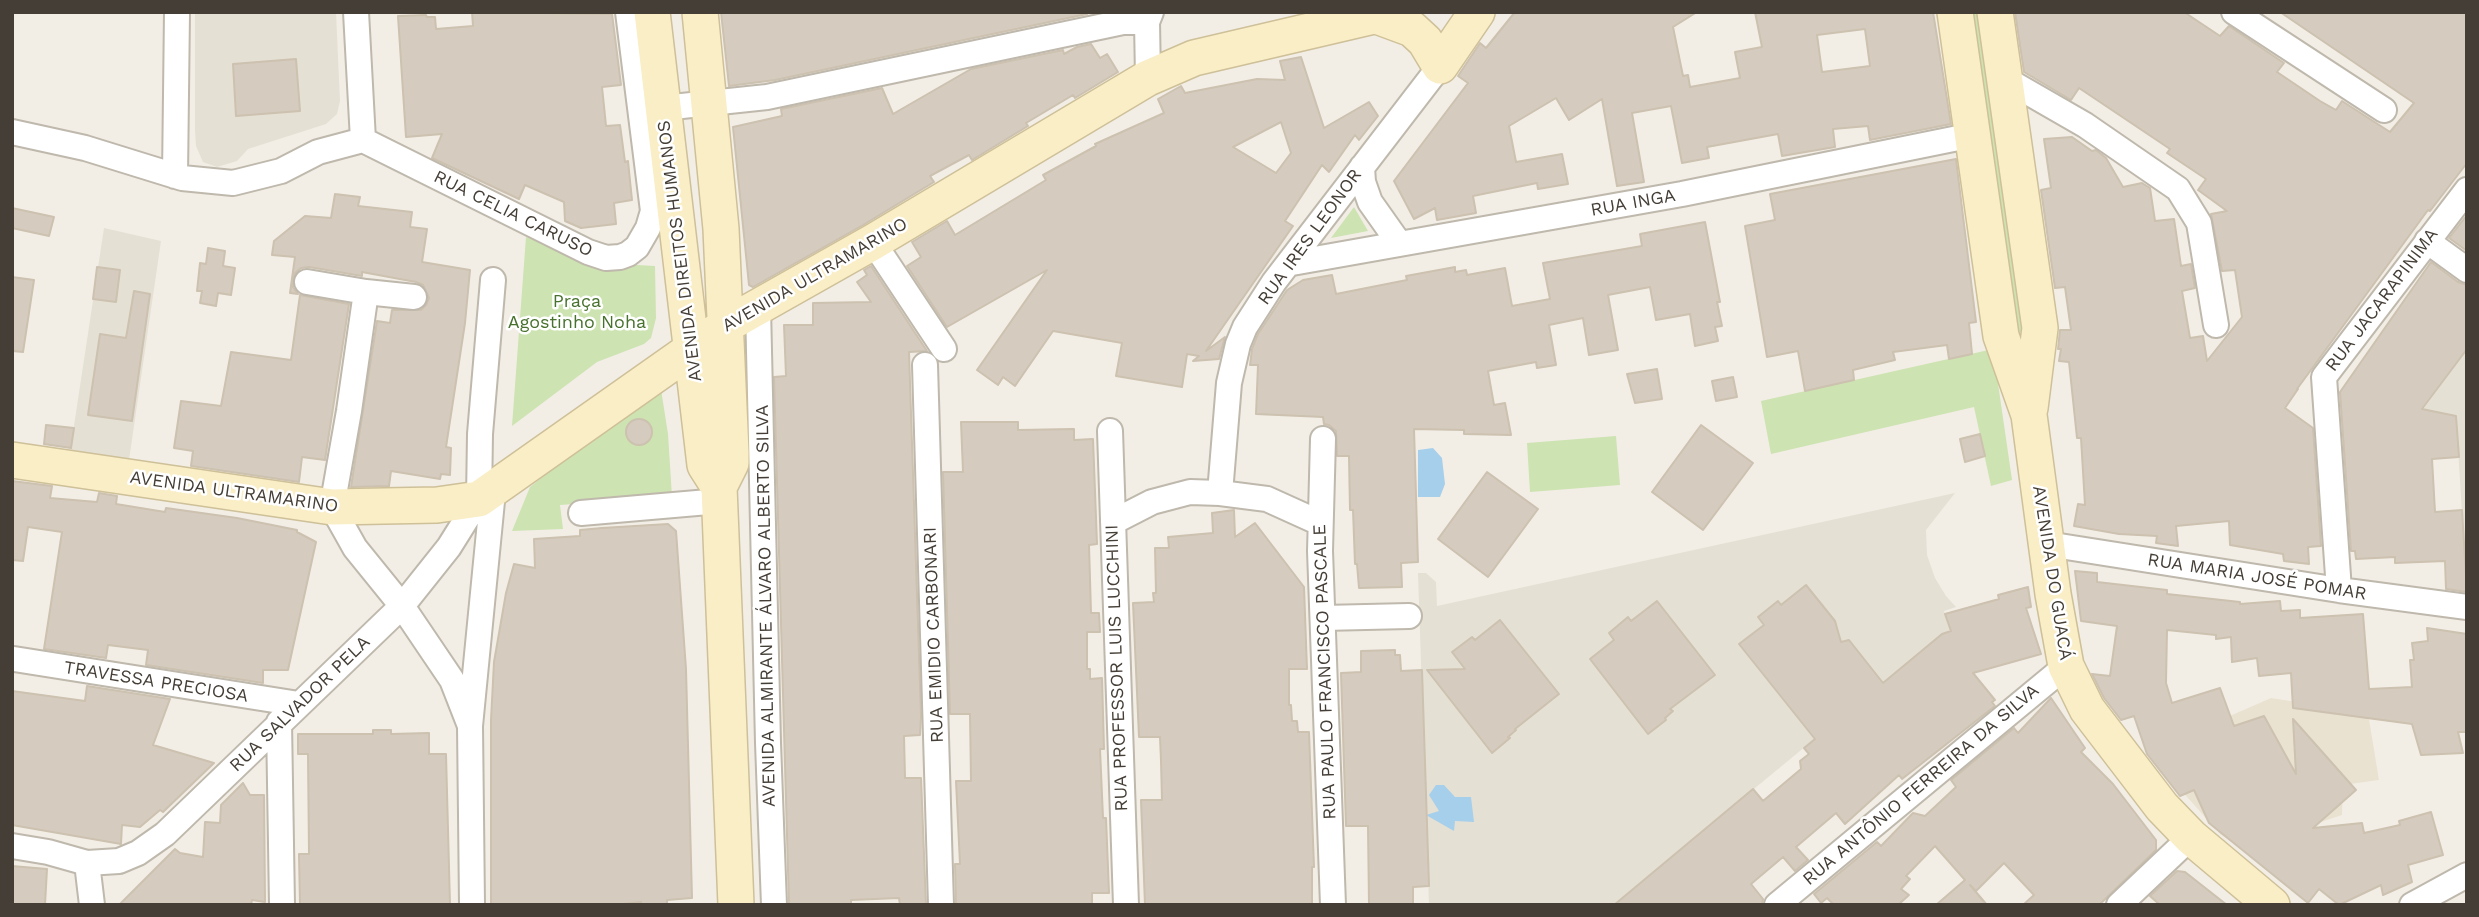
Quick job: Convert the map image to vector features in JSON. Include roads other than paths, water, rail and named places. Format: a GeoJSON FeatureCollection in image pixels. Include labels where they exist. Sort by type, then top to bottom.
{"type":"FeatureCollection","features":[{"type":"Feature","properties":{"kind":"street"},"geometry":{"type":"LineString","coordinates":[[175,176],[177,12]]}},
{"type":"Feature","properties":{"kind":"street"},"geometry":{"type":"LineString","coordinates":[[12,132],[85,148],[175,176],[233,183],[281,171],[318,152],[363,140],[356,12]]}},
{"type":"Feature","properties":{"kind":"street","name":"RUA CELIA CARUSO"},"geometry":{"type":"LineString","coordinates":[[363,140],[588,251],[606,258],[628,254],[637,247],[648,228],[653,211],[628,12]]}},
{"type":"Feature","properties":{"kind":"street","name":"AVENIDA DIREITOS HUMANOS"},"geometry":{"type":"LineString","coordinates":[[652,12],[705,465],[720,494]]}},
{"type":"Feature","properties":{"kind":"street","name":"AVENIDA DIREITOS HUMANOS"},"geometry":{"type":"LineString","coordinates":[[700,12],[710,103],[726,325],[732,463],[720,494],[736,905]]}},
{"type":"Feature","properties":{"kind":"street","name":"RUA IRES LEONOR"},"geometry":{"type":"LineString","coordinates":[[1220,493],[1229,383],[1245,327],[1274,282],[1292,263],[1440,66],[1477,12]]}},
{"type":"Feature","properties":{"kind":"street","name":"AVENIDA DO GUACÁ"},"geometry":{"type":"LineString","coordinates":[[1955,12],[2001,336],[2029,415],[2066,666],[2087,709],[2150,793],[2191,837],[2272,905]]}},
{"type":"Feature","properties":{"kind":"street","name":"AVENIDA DO GUACÁ"},"geometry":{"type":"LineString","coordinates":[[1995,12],[2040,328],[2029,415]]}},
{"type":"Feature","properties":{"kind":"street"},"geometry":{"type":"LineString","coordinates":[[2234,12],[2384,110]]}},
{"type":"Feature","properties":{"kind":"street","name":"AVENIDA ULTRAMARINO"},"geometry":{"type":"LineString","coordinates":[[12,460],[332,507],[437,505],[486,495],[726,325],[873,242],[1148,78],[1194,58],[1383,14],[1419,34],[1440,66]]}},
{"type":"Feature","properties":{"kind":"street"},"geometry":{"type":"LineString","coordinates":[[663,108],[767,97],[1149,17],[1148,78]]}},
{"type":"Feature","properties":{"kind":"street"},"geometry":{"type":"LineString","coordinates":[[2005,79],[2085,125],[2178,189],[2199,223],[2216,325]]}},
{"type":"Feature","properties":{"kind":"street","name":"RUA INGA"},"geometry":{"type":"LineString","coordinates":[[1292,263],[1682,194],[1973,135]]}},
{"type":"Feature","properties":{"kind":"street"},"geometry":{"type":"LineString","coordinates":[[1362,167],[1363,182],[1370,202],[1399,243]]}},
{"type":"Feature","properties":{"kind":"street","name":"RUA JACARAPINIMA"},"geometry":{"type":"LineString","coordinates":[[2339,590],[2324,377],[2467,190]]}},
{"type":"Feature","properties":{"kind":"street"},"geometry":{"type":"LineString","coordinates":[[2427,241],[2467,270]]}},
{"type":"Feature","properties":{"kind":"street"},"geometry":{"type":"LineString","coordinates":[[873,242],[944,349]]}},
{"type":"Feature","properties":{"kind":"street"},"geometry":{"type":"LineString","coordinates":[[472,905],[470,726],[486,495],[480,434],[493,280]]}},
{"type":"Feature","properties":{"kind":"street"},"geometry":{"type":"LineString","coordinates":[[307,282],[414,297]]}},
{"type":"Feature","properties":{"kind":"street"},"geometry":{"type":"LineString","coordinates":[[366,292],[332,507],[355,548],[402,606],[452,680],[470,726]]}},
{"type":"Feature","properties":{"kind":"street","name":"AVENIDA ALMIRANTE ÁLVARO ALBERTO SILVA"},"geometry":{"type":"LineString","coordinates":[[758,307],[774,905]]}},
{"type":"Feature","properties":{"kind":"street","name":"RUA EMIDIO CARBONARI"},"geometry":{"type":"LineString","coordinates":[[925,365],[941,905]]}},
{"type":"Feature","properties":{"kind":"street","name":"RUA PROFESSOR LUIS LUCCHINI"},"geometry":{"type":"LineString","coordinates":[[1110,431],[1126,905]]}},
{"type":"Feature","properties":{"kind":"street","name":"RUA PAULO FRANCISCO PASCALE"},"geometry":{"type":"LineString","coordinates":[[1323,439],[1320,523],[1333,905]]}},
{"type":"Feature","properties":{"kind":"street"},"geometry":{"type":"LineString","coordinates":[[1112,522],[1152,502],[1190,492],[1267,499],[1320,523]]}},
{"type":"Feature","properties":{"kind":"street"},"geometry":{"type":"LineString","coordinates":[[581,513],[720,494]]}},
{"type":"Feature","properties":{"kind":"street","name":"RUA SALVADOR PELA"},"geometry":{"type":"LineString","coordinates":[[87,863],[119,861],[138,853],[165,834],[402,606],[486,495]]}},
{"type":"Feature","properties":{"kind":"street","name":"RUA MARIA JOSÉ POMAR"},"geometry":{"type":"LineString","coordinates":[[2047,544],[2339,590],[2467,607]]}},
{"type":"Feature","properties":{"kind":"street"},"geometry":{"type":"LineString","coordinates":[[1323,618],[1409,616]]}},
{"type":"Feature","properties":{"kind":"street","name":"TRAVESSA PRECIOSA"},"geometry":{"type":"LineString","coordinates":[[14,659],[299,704]]}},
{"type":"Feature","properties":{"kind":"street","name":"RUA ANTÔNIO FERREIRA DA SILVA"},"geometry":{"type":"LineString","coordinates":[[1777,905],[2066,666]]}},
{"type":"Feature","properties":{"kind":"street"},"geometry":{"type":"LineString","coordinates":[[279,722],[282,905]]}},
{"type":"Feature","properties":{"kind":"street"},"geometry":{"type":"LineString","coordinates":[[2119,905],[2191,837]]}},
{"type":"Feature","properties":{"kind":"street"},"geometry":{"type":"LineString","coordinates":[[12,846],[48,852],[87,863],[92,905]]}},
{"type":"Feature","properties":{"kind":"street"},"geometry":{"type":"LineString","coordinates":[[2412,905],[2467,875]]}},
{"type":"Feature","properties":{"kind":"water"},"geometry":{"type":"Polygon","coordinates":[[[1433,448],[1442,458],[1445,484],[1440,497],[1418,497],[1418,450],[1433,448]]]}},
{"type":"Feature","properties":{"kind":"water"},"geometry":{"type":"Polygon","coordinates":[[[1436,785],[1444,785],[1455,797],[1471,797],[1474,822],[1455,821],[1454,831],[1426,815],[1439,811],[1429,795],[1436,785]]]}},
{"type":"Feature","properties":{"kind":"park label","name":"Praça Agostinho Noha"},"geometry":{"type":"Point","coordinates":[577,312]}}]}
